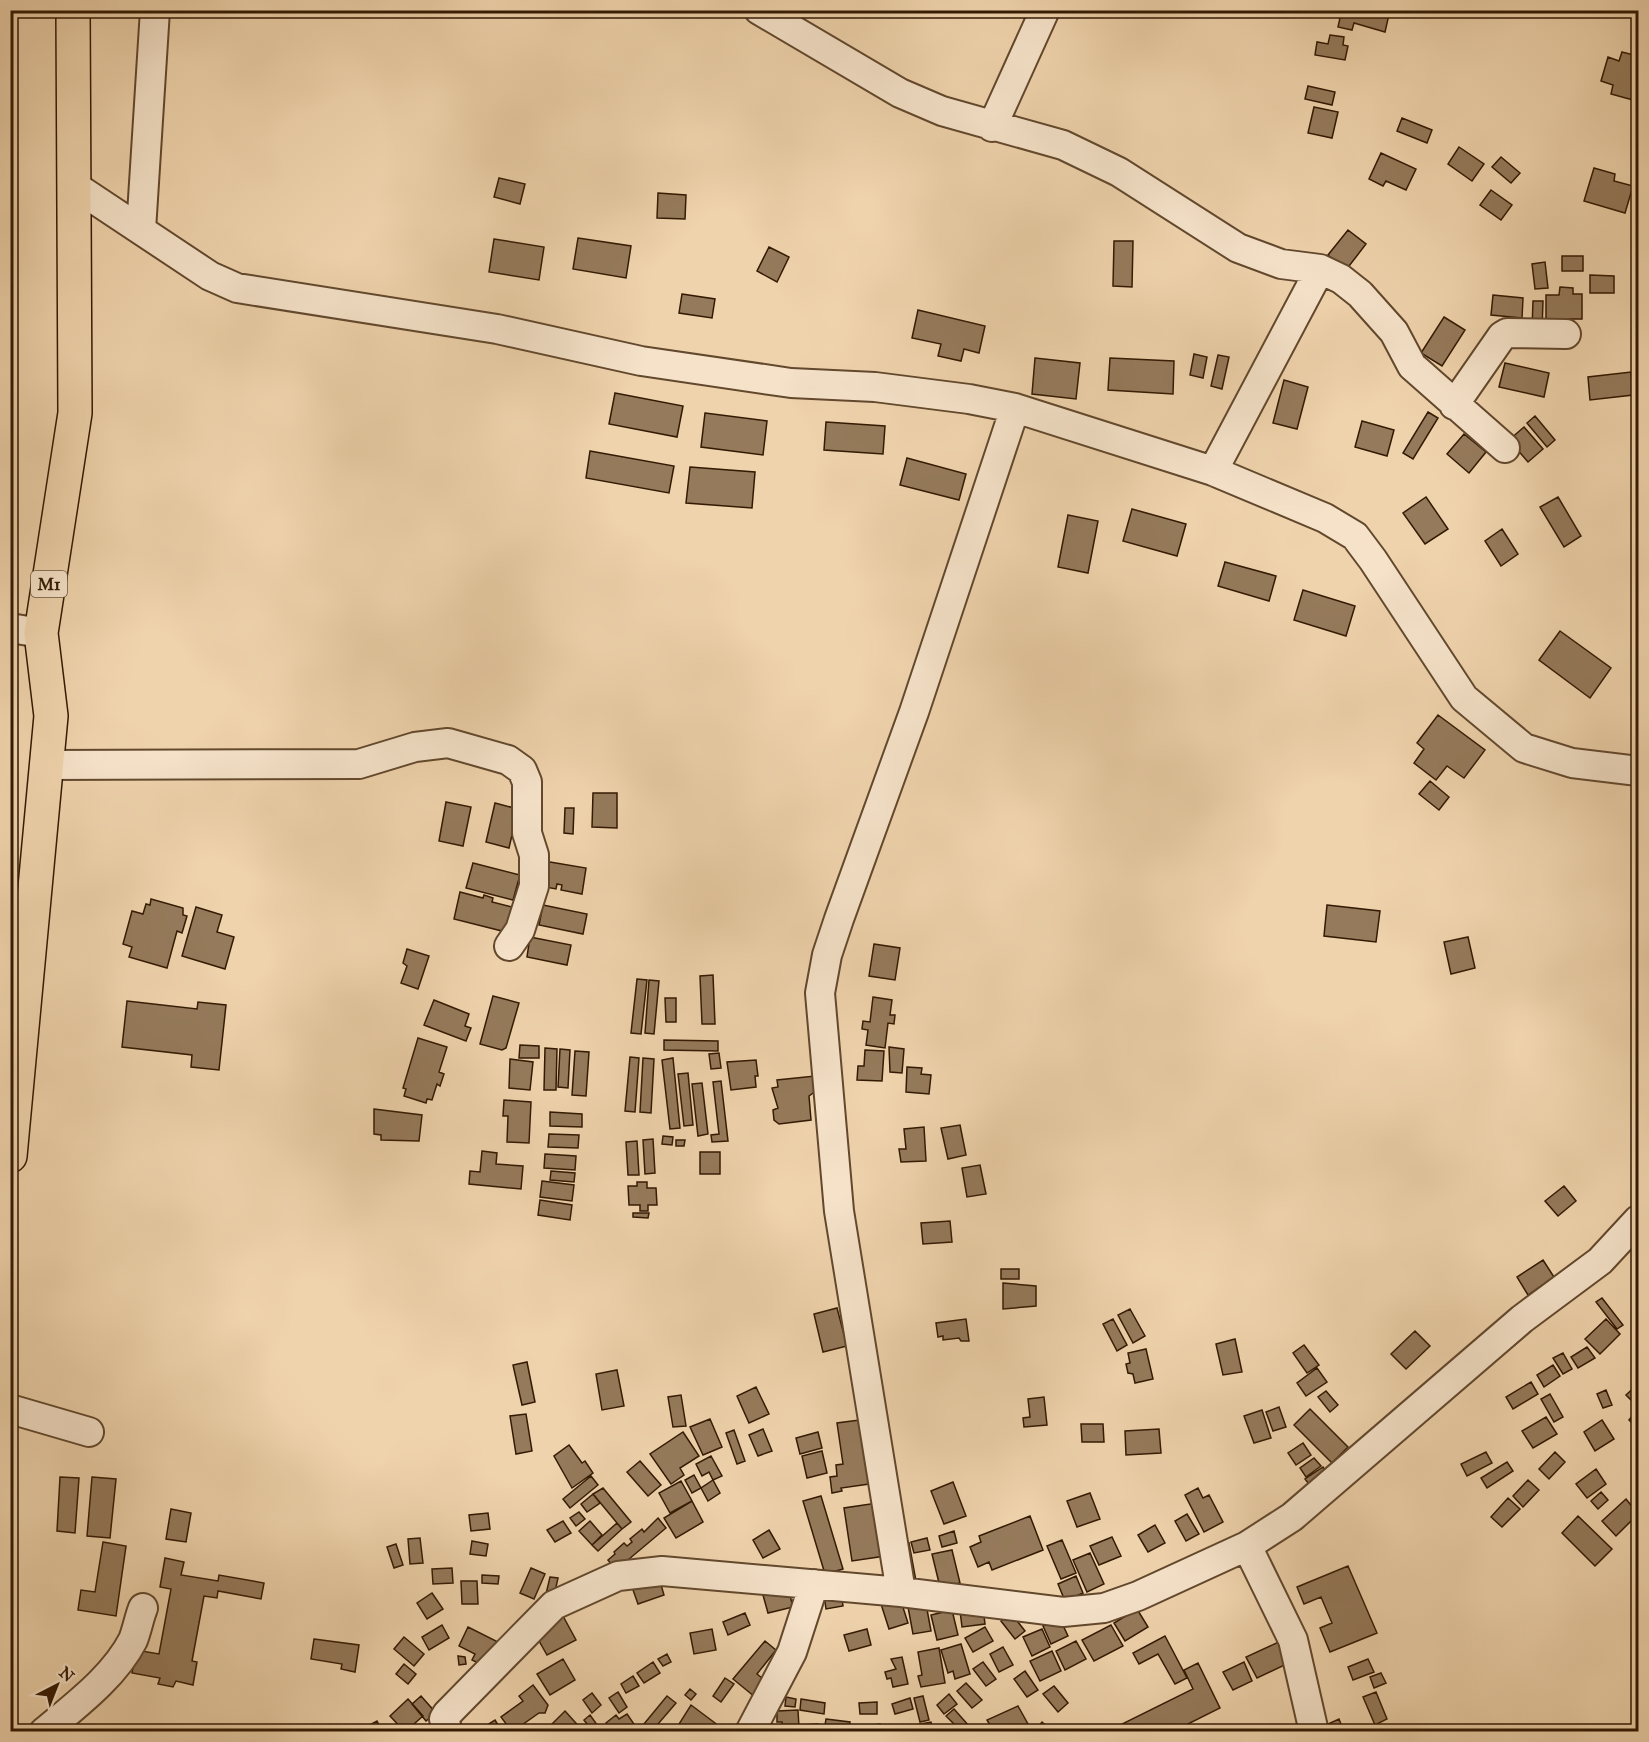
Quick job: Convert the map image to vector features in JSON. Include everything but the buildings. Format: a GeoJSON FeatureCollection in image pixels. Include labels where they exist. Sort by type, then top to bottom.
{"type":"FeatureCollection","features":[{"type":"Feature","properties":{"kind":"highway","name":"M1"},"geometry":{"type":"LineString","coordinates":[[10,1156],[51,716],[26,630],[75,413],[73,10]]}},
{"type":"Feature","properties":{"kind":"street"},"geometry":{"type":"LineString","coordinates":[[141,230],[154,10]]}},
{"type":"Feature","properties":{"kind":"street"},"geometry":{"type":"LineString","coordinates":[[759,10],[900,93],[942,111],[992,127],[1063,145],[1092,157],[1179,208],[1238,248],[1281,264],[1320,269],[1341,279],[1360,294],[1394,332],[1412,366],[1505,448]]}},
{"type":"Feature","properties":{"kind":"street"},"geometry":{"type":"LineString","coordinates":[[992,127],[1045,10]]}},
{"type":"Feature","properties":{"kind":"street"},"geometry":{"type":"LineString","coordinates":[[73,185],[210,276],[237,288],[497,329],[642,361],[790,383],[910,391],[1015,408],[1213,471],[1325,518],[1355,536],[1374,560],[1464,698],[1524,748],[1572,763],[1638,771]]}},
{"type":"Feature","properties":{"kind":"street"},"geometry":{"type":"LineString","coordinates":[[1213,471],[1320,269]]}},
{"type":"Feature","properties":{"kind":"street"},"geometry":{"type":"LineString","coordinates":[[1455,405],[1502,336],[1507,333],[1566,334]]}},
{"type":"Feature","properties":{"kind":"street"},"geometry":{"type":"LineString","coordinates":[[901,1592],[839,1211],[820,993],[827,955],[914,712],[1015,408]]}},
{"type":"Feature","properties":{"kind":"street"},"geometry":{"type":"LineString","coordinates":[[46,765],[359,764],[415,747],[448,743],[508,760],[522,770],[527,782],[527,833],[534,855],[534,886],[520,930],[509,946]]}},
{"type":"Feature","properties":{"kind":"street"},"geometry":{"type":"LineString","coordinates":[[448,1731],[444,1719],[447,1714],[554,1605],[618,1576],[662,1571],[901,1592],[1081,1612],[1138,1596],[1248,1546],[1292,1517],[1522,1319],[1600,1261],[1638,1220]]}},
{"type":"Feature","properties":{"kind":"street"},"geometry":{"type":"LineString","coordinates":[[10,1409],[89,1432]]}},
{"type":"Feature","properties":{"kind":"street"},"geometry":{"type":"LineString","coordinates":[[1248,1546],[1293,1640],[1314,1731]]}},
{"type":"Feature","properties":{"kind":"street"},"geometry":{"type":"LineString","coordinates":[[750,1731],[792,1652],[814,1584]]}},
{"type":"Feature","properties":{"kind":"street"},"geometry":{"type":"LineString","coordinates":[[44,1731],[90,1692],[120,1660],[133,1639],[143,1608]]}}]}
